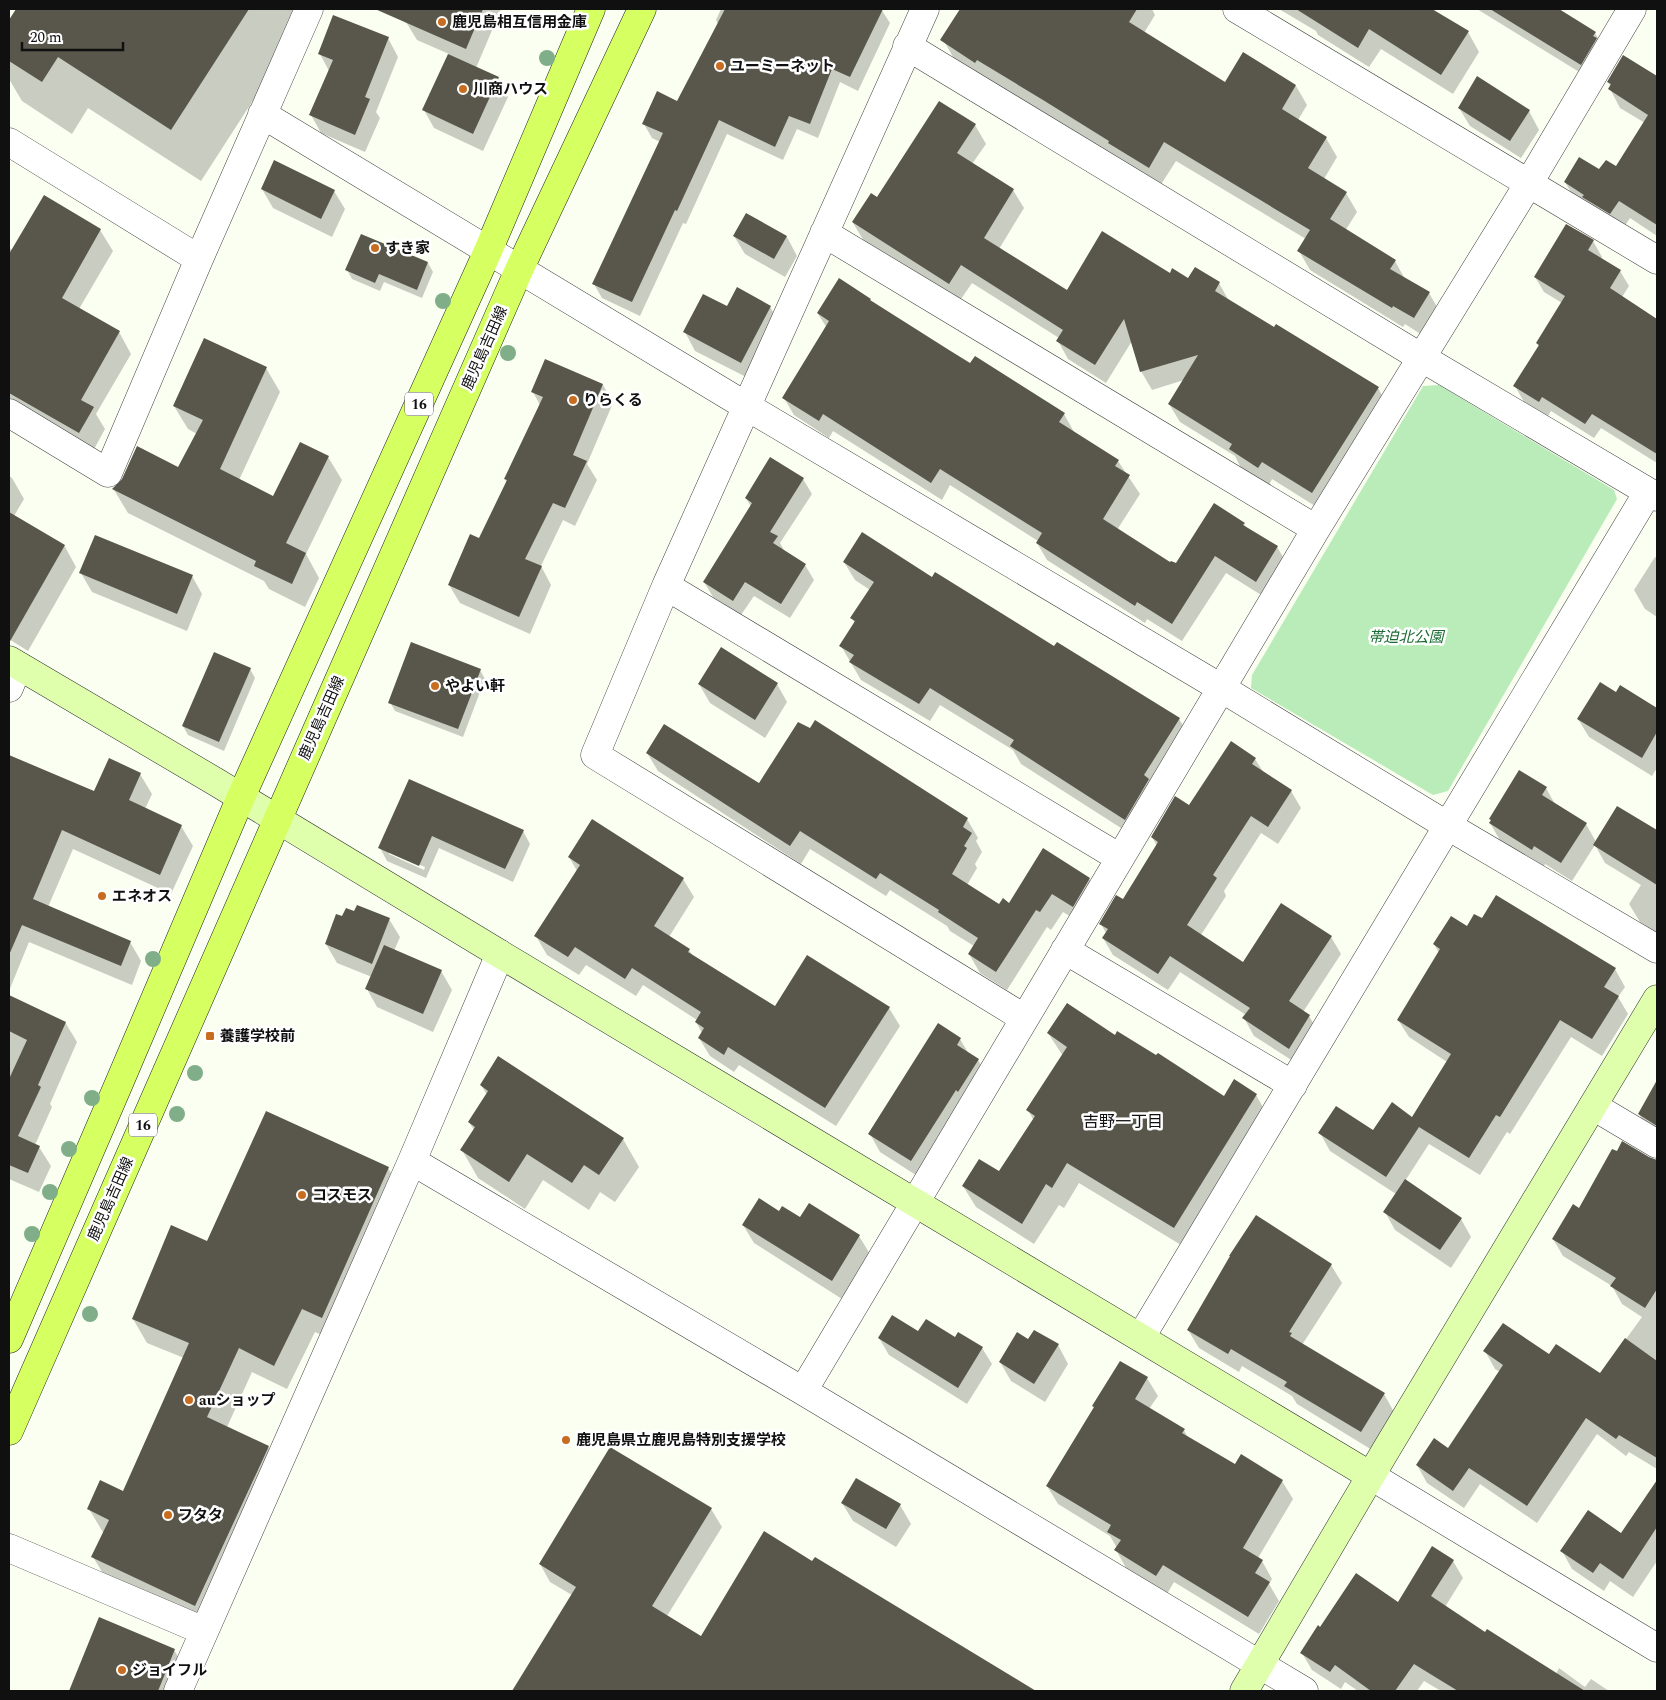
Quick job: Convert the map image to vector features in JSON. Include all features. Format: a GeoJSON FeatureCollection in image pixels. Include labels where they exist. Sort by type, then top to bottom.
{"type":"FeatureCollection","features":[{"type":"Feature","properties":{"kind":"main road","name":"16"},"geometry":{"type":"LineString","coordinates":[[9,1338],[241,797],[488,251],[591,9]]}},
{"type":"Feature","properties":{"kind":"main road","name":"鹿児島吉田線"},"geometry":{"type":"LineString","coordinates":[[9,1431],[519,270],[642,9]]}},
{"type":"Feature","properties":{"kind":"street"},"geometry":{"type":"LineString","coordinates":[[9,413],[108,473],[199,259],[309,9]]}},
{"type":"Feature","properties":{"kind":"street"},"geometry":{"type":"LineString","coordinates":[[925,9],[666,586],[595,756],[1024,1018]]}},
{"type":"Feature","properties":{"kind":"street"},"geometry":{"type":"LineString","coordinates":[[1237,9],[1657,260]]}},
{"type":"Feature","properties":{"kind":"street"},"geometry":{"type":"LineString","coordinates":[[804,1391],[1316,529],[1529,183],[1632,9]]}},
{"type":"Feature","properties":{"kind":"street"},"geometry":{"type":"LineString","coordinates":[[907,46],[1422,358],[1652,494],[1448,826],[1141,1337]]}},
{"type":"Feature","properties":{"kind":"street"},"geometry":{"type":"LineString","coordinates":[[262,114],[746,406],[1657,949]]}},
{"type":"Feature","properties":{"kind":"street"},"geometry":{"type":"LineString","coordinates":[[9,142],[199,259]]}},
{"type":"Feature","properties":{"kind":"street"},"geometry":{"type":"LineString","coordinates":[[824,233],[1316,529]]}},
{"type":"Feature","properties":{"kind":"street"},"geometry":{"type":"LineString","coordinates":[[666,586],[1120,858]]}},
{"type":"Feature","properties":{"kind":"street"},"geometry":{"type":"LineString","coordinates":[[12,671],[241,797],[1657,1648]]}},
{"type":"Feature","properties":{"kind":"street"},"geometry":{"type":"LineString","coordinates":[[1065,950],[1293,1085]]}},
{"type":"Feature","properties":{"kind":"street"},"geometry":{"type":"LineString","coordinates":[[178,1691],[412,1161],[500,954]]}},
{"type":"Feature","properties":{"kind":"street"},"geometry":{"type":"LineString","coordinates":[[1244,1691],[1657,999]]}},
{"type":"Feature","properties":{"kind":"street"},"geometry":{"type":"LineString","coordinates":[[1593,1106],[1657,1144]]}},
{"type":"Feature","properties":{"kind":"street"},"geometry":{"type":"LineString","coordinates":[[412,1161],[804,1391],[1304,1691]]}},
{"type":"Feature","properties":{"kind":"street"},"geometry":{"type":"LineString","coordinates":[[9,1548],[204,1631]]}},
{"type":"Feature","properties":{"kind":"green space","name":"帯迫北公園"},"geometry":{"type":"Polygon","coordinates":[[[1439,385],[1614,490],[1617,499],[1448,791],[1433,795],[1251,688],[1252,675],[1423,386],[1439,385]]]}},
{"type":"Feature","properties":{"kind":"building"},"geometry":{"type":"Polygon","coordinates":[[[16,9],[249,9],[171,130],[58,57],[42,82],[9,61],[9,20],[16,9]]]}},
{"type":"Feature","properties":{"kind":"building","name":"鹿児島相互信用金庫"},"geometry":{"type":"Polygon","coordinates":[[[375,9],[483,9],[466,49],[375,9]]]}},
{"type":"Feature","properties":{"kind":"building"},"geometry":{"type":"Polygon","coordinates":[[[725,9],[883,9],[850,77],[832,69],[810,124],[789,116],[775,147],[719,120],[632,302],[592,284],[663,133],[642,124],[657,91],[677,101],[725,9]]]}},
{"type":"Feature","properties":{"kind":"building"},"geometry":{"type":"Polygon","coordinates":[[[960,9],[1137,9],[1129,22],[1225,82],[1243,52],[1296,85],[1282,109],[1327,137],[1308,168],[1347,192],[1330,219],[1396,260],[1390,269],[1430,292],[1414,318],[1393,306],[1392,308],[1297,251],[1310,230],[1164,142],[1149,168],[1043,100],[977,60],[975,63],[940,40],[960,9]]]}},
{"type":"Feature","properties":{"kind":"building"},"geometry":{"type":"Polygon","coordinates":[[[1296,9],[1432,9],[1469,31],[1441,75],[1369,29],[1358,48],[1296,9]]]}},
{"type":"Feature","properties":{"kind":"building"},"geometry":{"type":"Polygon","coordinates":[[[1490,9],[1559,9],[1596,32],[1593,36],[1597,38],[1581,65],[1490,9]]]}},
{"type":"Feature","properties":{"kind":"building"},"geometry":{"type":"Polygon","coordinates":[[[333,15],[389,37],[365,97],[370,99],[355,135],[309,115],[333,60],[318,54],[333,15]]]}},
{"type":"Feature","properties":{"kind":"building","name":"川商ハウス"},"geometry":{"type":"Polygon","coordinates":[[[448,54],[499,77],[473,134],[422,110],[448,54]]]}},
{"type":"Feature","properties":{"kind":"building"},"geometry":{"type":"Polygon","coordinates":[[[1623,55],[1657,76],[1657,225],[1619,201],[1610,214],[1582,197],[1584,195],[1564,182],[1579,157],[1599,169],[1606,160],[1616,166],[1648,115],[1608,89],[1611,84],[1607,82],[1623,55]]]}},
{"type":"Feature","properties":{"kind":"building"},"geometry":{"type":"Polygon","coordinates":[[[1477,76],[1530,110],[1510,141],[1458,108],[1477,76]]]}},
{"type":"Feature","properties":{"kind":"building"},"geometry":{"type":"Polygon","coordinates":[[[939,101],[976,124],[957,153],[1014,189],[984,238],[1067,290],[1102,231],[1170,273],[1172,268],[1188,278],[1195,267],[1220,282],[1215,291],[1274,327],[1276,324],[1379,387],[1312,493],[1262,462],[1258,468],[1229,449],[1232,444],[1168,404],[1198,355],[1140,372],[1124,319],[1095,365],[1056,341],[1063,330],[961,265],[949,284],[852,222],[871,193],[877,197],[939,101]]]}},
{"type":"Feature","properties":{"kind":"building"},"geometry":{"type":"Polygon","coordinates":[[[274,160],[335,190],[321,219],[261,189],[274,160]]]}},
{"type":"Feature","properties":{"kind":"building"},"geometry":{"type":"Polygon","coordinates":[[[44,195],[101,229],[62,298],[120,331],[81,400],[94,407],[79,433],[9,393],[9,254],[44,195]]]}},
{"type":"Feature","properties":{"kind":"building"},"geometry":{"type":"Polygon","coordinates":[[[746,213],[787,236],[774,259],[733,236],[746,213]]]}},
{"type":"Feature","properties":{"kind":"building"},"geometry":{"type":"Polygon","coordinates":[[[1566,224],[1594,240],[1588,250],[1621,270],[1610,288],[1657,319],[1657,454],[1592,414],[1585,424],[1542,397],[1539,402],[1513,386],[1539,345],[1536,343],[1565,296],[1534,277],[1566,224]]]}},
{"type":"Feature","properties":{"kind":"building","name":"すき家"},"geometry":{"type":"Polygon","coordinates":[[[361,234],[428,262],[417,290],[379,274],[375,283],[345,270],[361,234]]]}},
{"type":"Feature","properties":{"kind":"building"},"geometry":{"type":"Polygon","coordinates":[[[839,278],[870,300],[970,363],[975,356],[1065,413],[1059,422],[1119,460],[1115,466],[1130,475],[1103,519],[1170,562],[1176,563],[1214,503],[1245,523],[1243,525],[1278,546],[1256,582],[1215,556],[1172,624],[1137,602],[1135,606],[1036,543],[1042,533],[940,469],[931,483],[823,414],[819,421],[782,398],[829,321],[817,313],[839,278]]]}},
{"type":"Feature","properties":{"kind":"building"},"geometry":{"type":"Polygon","coordinates":[[[737,287],[771,306],[741,363],[683,332],[703,294],[727,306],[737,287]]]}},
{"type":"Feature","properties":{"kind":"building"},"geometry":{"type":"Polygon","coordinates":[[[204,338],[267,367],[220,469],[273,496],[300,442],[329,456],[286,543],[306,553],[292,584],[254,566],[256,561],[112,489],[122,479],[137,446],[178,467],[203,420],[173,406],[204,338]]]}},
{"type":"Feature","properties":{"kind":"building"},"geometry":{"type":"Polygon","coordinates":[[[545,359],[603,384],[573,455],[587,461],[565,508],[553,503],[525,559],[542,566],[519,617],[448,585],[470,534],[479,538],[507,480],[504,479],[543,397],[531,392],[545,359]]]}},
{"type":"Feature","properties":{"kind":"building"},"geometry":{"type":"Polygon","coordinates":[[[770,457],[804,478],[770,532],[778,536],[773,543],[806,564],[781,604],[745,582],[733,601],[703,582],[752,503],[745,498],[770,457]]]}},
{"type":"Feature","properties":{"kind":"building"},"geometry":{"type":"Polygon","coordinates":[[[9,512],[65,545],[9,643],[9,512]]]}},
{"type":"Feature","properties":{"kind":"building"},"geometry":{"type":"Polygon","coordinates":[[[862,532],[932,577],[935,572],[1054,646],[1057,642],[1180,718],[1144,775],[1149,779],[1125,820],[1010,746],[1014,740],[930,688],[919,704],[849,662],[854,655],[839,646],[855,621],[850,618],[874,582],[843,562],[862,532]]]}},
{"type":"Feature","properties":{"kind":"building"},"geometry":{"type":"Polygon","coordinates":[[[95,535],[193,575],[177,614],[79,573],[95,535]]]}},
{"type":"Feature","properties":{"kind":"building","name":"やよい軒"},"geometry":{"type":"Polygon","coordinates":[[[411,642],[481,669],[458,729],[388,703],[411,642]]]}},
{"type":"Feature","properties":{"kind":"building"},"geometry":{"type":"Polygon","coordinates":[[[721,647],[778,683],[755,720],[698,684],[721,647]]]}},
{"type":"Feature","properties":{"kind":"building"},"geometry":{"type":"Polygon","coordinates":[[[214,652],[251,668],[219,742],[182,726],[214,652]]]}},
{"type":"Feature","properties":{"kind":"building"},"geometry":{"type":"Polygon","coordinates":[[[1600,682],[1616,692],[1620,685],[1657,708],[1657,732],[1642,758],[1577,719],[1600,682]]]}},
{"type":"Feature","properties":{"kind":"building"},"geometry":{"type":"Polygon","coordinates":[[[815,720],[968,818],[963,827],[972,833],[964,846],[967,848],[952,874],[999,904],[1003,898],[1009,903],[1043,848],[1090,878],[1073,907],[1052,894],[1040,912],[1036,910],[996,972],[968,954],[978,938],[938,912],[939,910],[880,873],[876,879],[800,831],[790,846],[646,753],[664,724],[759,783],[798,722],[810,728],[815,720]]]}},
{"type":"Feature","properties":{"kind":"building"},"geometry":{"type":"Polygon","coordinates":[[[1231,741],[1256,758],[1252,764],[1292,790],[1268,827],[1251,816],[1213,875],[1217,878],[1187,925],[1243,962],[1281,903],[1332,936],[1289,1001],[1310,1015],[1289,1049],[1242,1018],[1250,1008],[1170,956],[1158,974],[1102,938],[1108,929],[1099,924],[1116,895],[1123,899],[1158,842],[1151,837],[1175,796],[1189,805],[1231,741]]]}},
{"type":"Feature","properties":{"kind":"building"},"geometry":{"type":"Polygon","coordinates":[[[9,755],[94,791],[109,758],[141,773],[129,800],[182,825],[160,875],[62,830],[33,899],[131,941],[121,966],[22,925],[9,955],[9,755]]]}},
{"type":"Feature","properties":{"kind":"building"},"geometry":{"type":"Polygon","coordinates":[[[1519,770],[1547,787],[1542,795],[1587,823],[1561,863],[1534,846],[1532,850],[1489,823],[1491,820],[1489,819],[1519,770]]]}},
{"type":"Feature","properties":{"kind":"building"},"geometry":{"type":"Polygon","coordinates":[[[409,779],[524,830],[505,869],[432,836],[419,866],[378,848],[409,779]]]}},
{"type":"Feature","properties":{"kind":"building"},"geometry":{"type":"Polygon","coordinates":[[[1617,806],[1657,830],[1657,885],[1593,845],[1617,806]]]}},
{"type":"Feature","properties":{"kind":"building"},"geometry":{"type":"Polygon","coordinates":[[[592,819],[684,878],[654,926],[690,949],[688,952],[775,1006],[807,955],[890,1007],[825,1108],[728,1047],[724,1055],[698,1038],[704,1028],[695,1022],[701,1012],[632,968],[625,979],[575,947],[568,957],[534,936],[580,865],[568,857],[592,819]]]}},
{"type":"Feature","properties":{"kind":"building"},"geometry":{"type":"Polygon","coordinates":[[[1496,895],[1616,968],[1604,987],[1619,996],[1592,1039],[1560,1020],[1500,1117],[1496,1115],[1469,1158],[1419,1127],[1386,1177],[1318,1133],[1336,1106],[1373,1130],[1392,1102],[1412,1117],[1451,1054],[1397,1020],[1440,949],[1433,944],[1451,916],[1467,926],[1474,914],[1482,918],[1496,895]]]}},
{"type":"Feature","properties":{"kind":"building"},"geometry":{"type":"Polygon","coordinates":[[[357,905],[390,918],[372,964],[325,944],[336,914],[342,916],[346,908],[354,911],[357,905]]]}},
{"type":"Feature","properties":{"kind":"building"},"geometry":{"type":"Polygon","coordinates":[[[384,945],[442,970],[423,1014],[365,989],[384,945]]]}},
{"type":"Feature","properties":{"kind":"building"},"geometry":{"type":"Polygon","coordinates":[[[9,995],[66,1022],[38,1085],[41,1087],[18,1136],[40,1146],[28,1173],[9,1165],[9,1079],[27,1040],[9,1031],[9,995]]]}},
{"type":"Feature","properties":{"kind":"building"},"geometry":{"type":"Polygon","coordinates":[[[1067,1003],[1115,1035],[1117,1031],[1156,1055],[1158,1053],[1224,1096],[1234,1079],[1257,1094],[1174,1228],[1067,1163],[1052,1188],[1046,1184],[1022,1224],[962,1186],[979,1159],[999,1171],[1035,1116],[1026,1110],[1067,1047],[1047,1033],[1067,1003]]]}},
{"type":"Feature","properties":{"kind":"building"},"geometry":{"type":"Polygon","coordinates":[[[938,1023],[961,1038],[957,1045],[979,1059],[958,1092],[956,1090],[911,1161],[868,1134],[938,1023]]]}},
{"type":"Feature","properties":{"kind":"building"},"geometry":{"type":"Polygon","coordinates":[[[498,1056],[624,1138],[599,1175],[584,1165],[572,1183],[527,1154],[509,1182],[460,1150],[475,1127],[468,1122],[488,1091],[480,1085],[498,1056]]]}},
{"type":"Feature","properties":{"kind":"building"},"geometry":{"type":"Polygon","coordinates":[[[1657,1080],[1657,1126],[1638,1114],[1657,1080]]]}},
{"type":"Feature","properties":{"kind":"building"},"geometry":{"type":"Polygon","coordinates":[[[266,1111],[389,1167],[322,1318],[302,1309],[274,1366],[239,1348],[207,1417],[269,1446],[195,1606],[91,1557],[109,1520],[87,1509],[100,1480],[123,1491],[189,1343],[132,1319],[171,1225],[207,1241],[266,1111]]]}},
{"type":"Feature","properties":{"kind":"building"},"geometry":{"type":"Polygon","coordinates":[[[1622,1141],[1657,1160],[1657,1289],[1645,1308],[1610,1286],[1616,1278],[1552,1239],[1573,1204],[1579,1208],[1612,1149],[1617,1151],[1622,1141]]]}},
{"type":"Feature","properties":{"kind":"building"},"geometry":{"type":"Polygon","coordinates":[[[1405,1179],[1462,1218],[1440,1250],[1383,1212],[1405,1179]]]}},
{"type":"Feature","properties":{"kind":"building"},"geometry":{"type":"Polygon","coordinates":[[[759,1198],[779,1211],[782,1206],[800,1217],[809,1203],[860,1235],[832,1281],[742,1225],[759,1198]]]}},
{"type":"Feature","properties":{"kind":"building"},"geometry":{"type":"Polygon","coordinates":[[[1256,1215],[1332,1264],[1289,1332],[1292,1333],[1290,1336],[1385,1393],[1361,1432],[1284,1386],[1287,1382],[1231,1349],[1228,1354],[1187,1330],[1229,1256],[1256,1215]]]}},
{"type":"Feature","properties":{"kind":"building"},"geometry":{"type":"Polygon","coordinates":[[[892,1315],[918,1331],[926,1319],[955,1337],[958,1332],[983,1347],[958,1388],[878,1338],[892,1315]]]}},
{"type":"Feature","properties":{"kind":"building"},"geometry":{"type":"Polygon","coordinates":[[[1503,1323],[1549,1354],[1556,1344],[1600,1373],[1625,1338],[1657,1361],[1657,1458],[1619,1435],[1616,1439],[1586,1418],[1527,1506],[1469,1468],[1453,1491],[1416,1465],[1434,1438],[1448,1448],[1503,1365],[1483,1351],[1503,1323]]]}},
{"type":"Feature","properties":{"kind":"building"},"geometry":{"type":"Polygon","coordinates":[[[1034,1330],[1059,1344],[1034,1384],[999,1362],[1017,1332],[1028,1339],[1034,1330]]]}},
{"type":"Feature","properties":{"kind":"building"},"geometry":{"type":"Polygon","coordinates":[[[1120,1361],[1148,1377],[1135,1399],[1185,1429],[1182,1433],[1235,1464],[1241,1454],[1283,1480],[1243,1548],[1263,1560],[1255,1573],[1270,1582],[1248,1617],[1163,1565],[1156,1576],[1114,1550],[1121,1540],[1107,1532],[1111,1525],[1046,1486],[1120,1361]]]}},
{"type":"Feature","properties":{"kind":"building"},"geometry":{"type":"Polygon","coordinates":[[[610,1447],[712,1508],[652,1606],[701,1636],[764,1531],[812,1561],[815,1557],[1036,1691],[512,1691],[576,1587],[539,1564],[610,1447]]]}},
{"type":"Feature","properties":{"kind":"building"},"geometry":{"type":"Polygon","coordinates":[[[856,1478],[901,1504],[886,1529],[841,1503],[856,1478]]]}},
{"type":"Feature","properties":{"kind":"building"},"geometry":{"type":"Polygon","coordinates":[[[1657,1480],[1657,1527],[1623,1579],[1600,1563],[1593,1573],[1560,1551],[1588,1510],[1621,1533],[1657,1480]]]}},
{"type":"Feature","properties":{"kind":"building"},"geometry":{"type":"Polygon","coordinates":[[[1432,1546],[1454,1560],[1431,1596],[1485,1632],[1487,1629],[1585,1691],[1458,1691],[1414,1664],[1395,1691],[1371,1691],[1335,1665],[1330,1672],[1300,1653],[1356,1573],[1398,1602],[1432,1546]]]}},
{"type":"Feature","properties":{"kind":"building","name":"ジョイフル"},"geometry":{"type":"Polygon","coordinates":[[[99,1617],[175,1649],[158,1691],[69,1691],[99,1617]]]}},
{"type":"Feature","properties":{"kind":"place","name":"鹿児島相互信用金庫"},"geometry":{"type":"Point","coordinates":[442,22]}},
{"type":"Feature","properties":{"kind":"place","name":"ユーミーネット"},"geometry":{"type":"Point","coordinates":[720,66]}},
{"type":"Feature","properties":{"kind":"place","name":"川商ハウス"},"geometry":{"type":"Point","coordinates":[463,89]}},
{"type":"Feature","properties":{"kind":"place","name":"すき家"},"geometry":{"type":"Point","coordinates":[375,248]}},
{"type":"Feature","properties":{"kind":"place","name":"りらくる"},"geometry":{"type":"Point","coordinates":[573,400]}},
{"type":"Feature","properties":{"kind":"place","name":"やよい軒"},"geometry":{"type":"Point","coordinates":[435,686]}},
{"type":"Feature","properties":{"kind":"place","name":"エネオス"},"geometry":{"type":"Point","coordinates":[102,896]}},
{"type":"Feature","properties":{"kind":"place","name":"養護学校前"},"geometry":{"type":"Point","coordinates":[210,1036]}},
{"type":"Feature","properties":{"kind":"place","name":"コスモス"},"geometry":{"type":"Point","coordinates":[302,1195]}},
{"type":"Feature","properties":{"kind":"place","name":"auショップ"},"geometry":{"type":"Point","coordinates":[189,1400]}},
{"type":"Feature","properties":{"kind":"place","name":"鹿児島県立鹿児島特別支援学校"},"geometry":{"type":"Point","coordinates":[566,1440]}},
{"type":"Feature","properties":{"kind":"place","name":"フタタ"},"geometry":{"type":"Point","coordinates":[168,1515]}},
{"type":"Feature","properties":{"kind":"place","name":"ジョイフル"},"geometry":{"type":"Point","coordinates":[122,1670]}},
{"type":"Feature","properties":{"kind":"district","name":"吉野一丁目"},"geometry":{"type":"Point","coordinates":[1123,1122]}}]}
